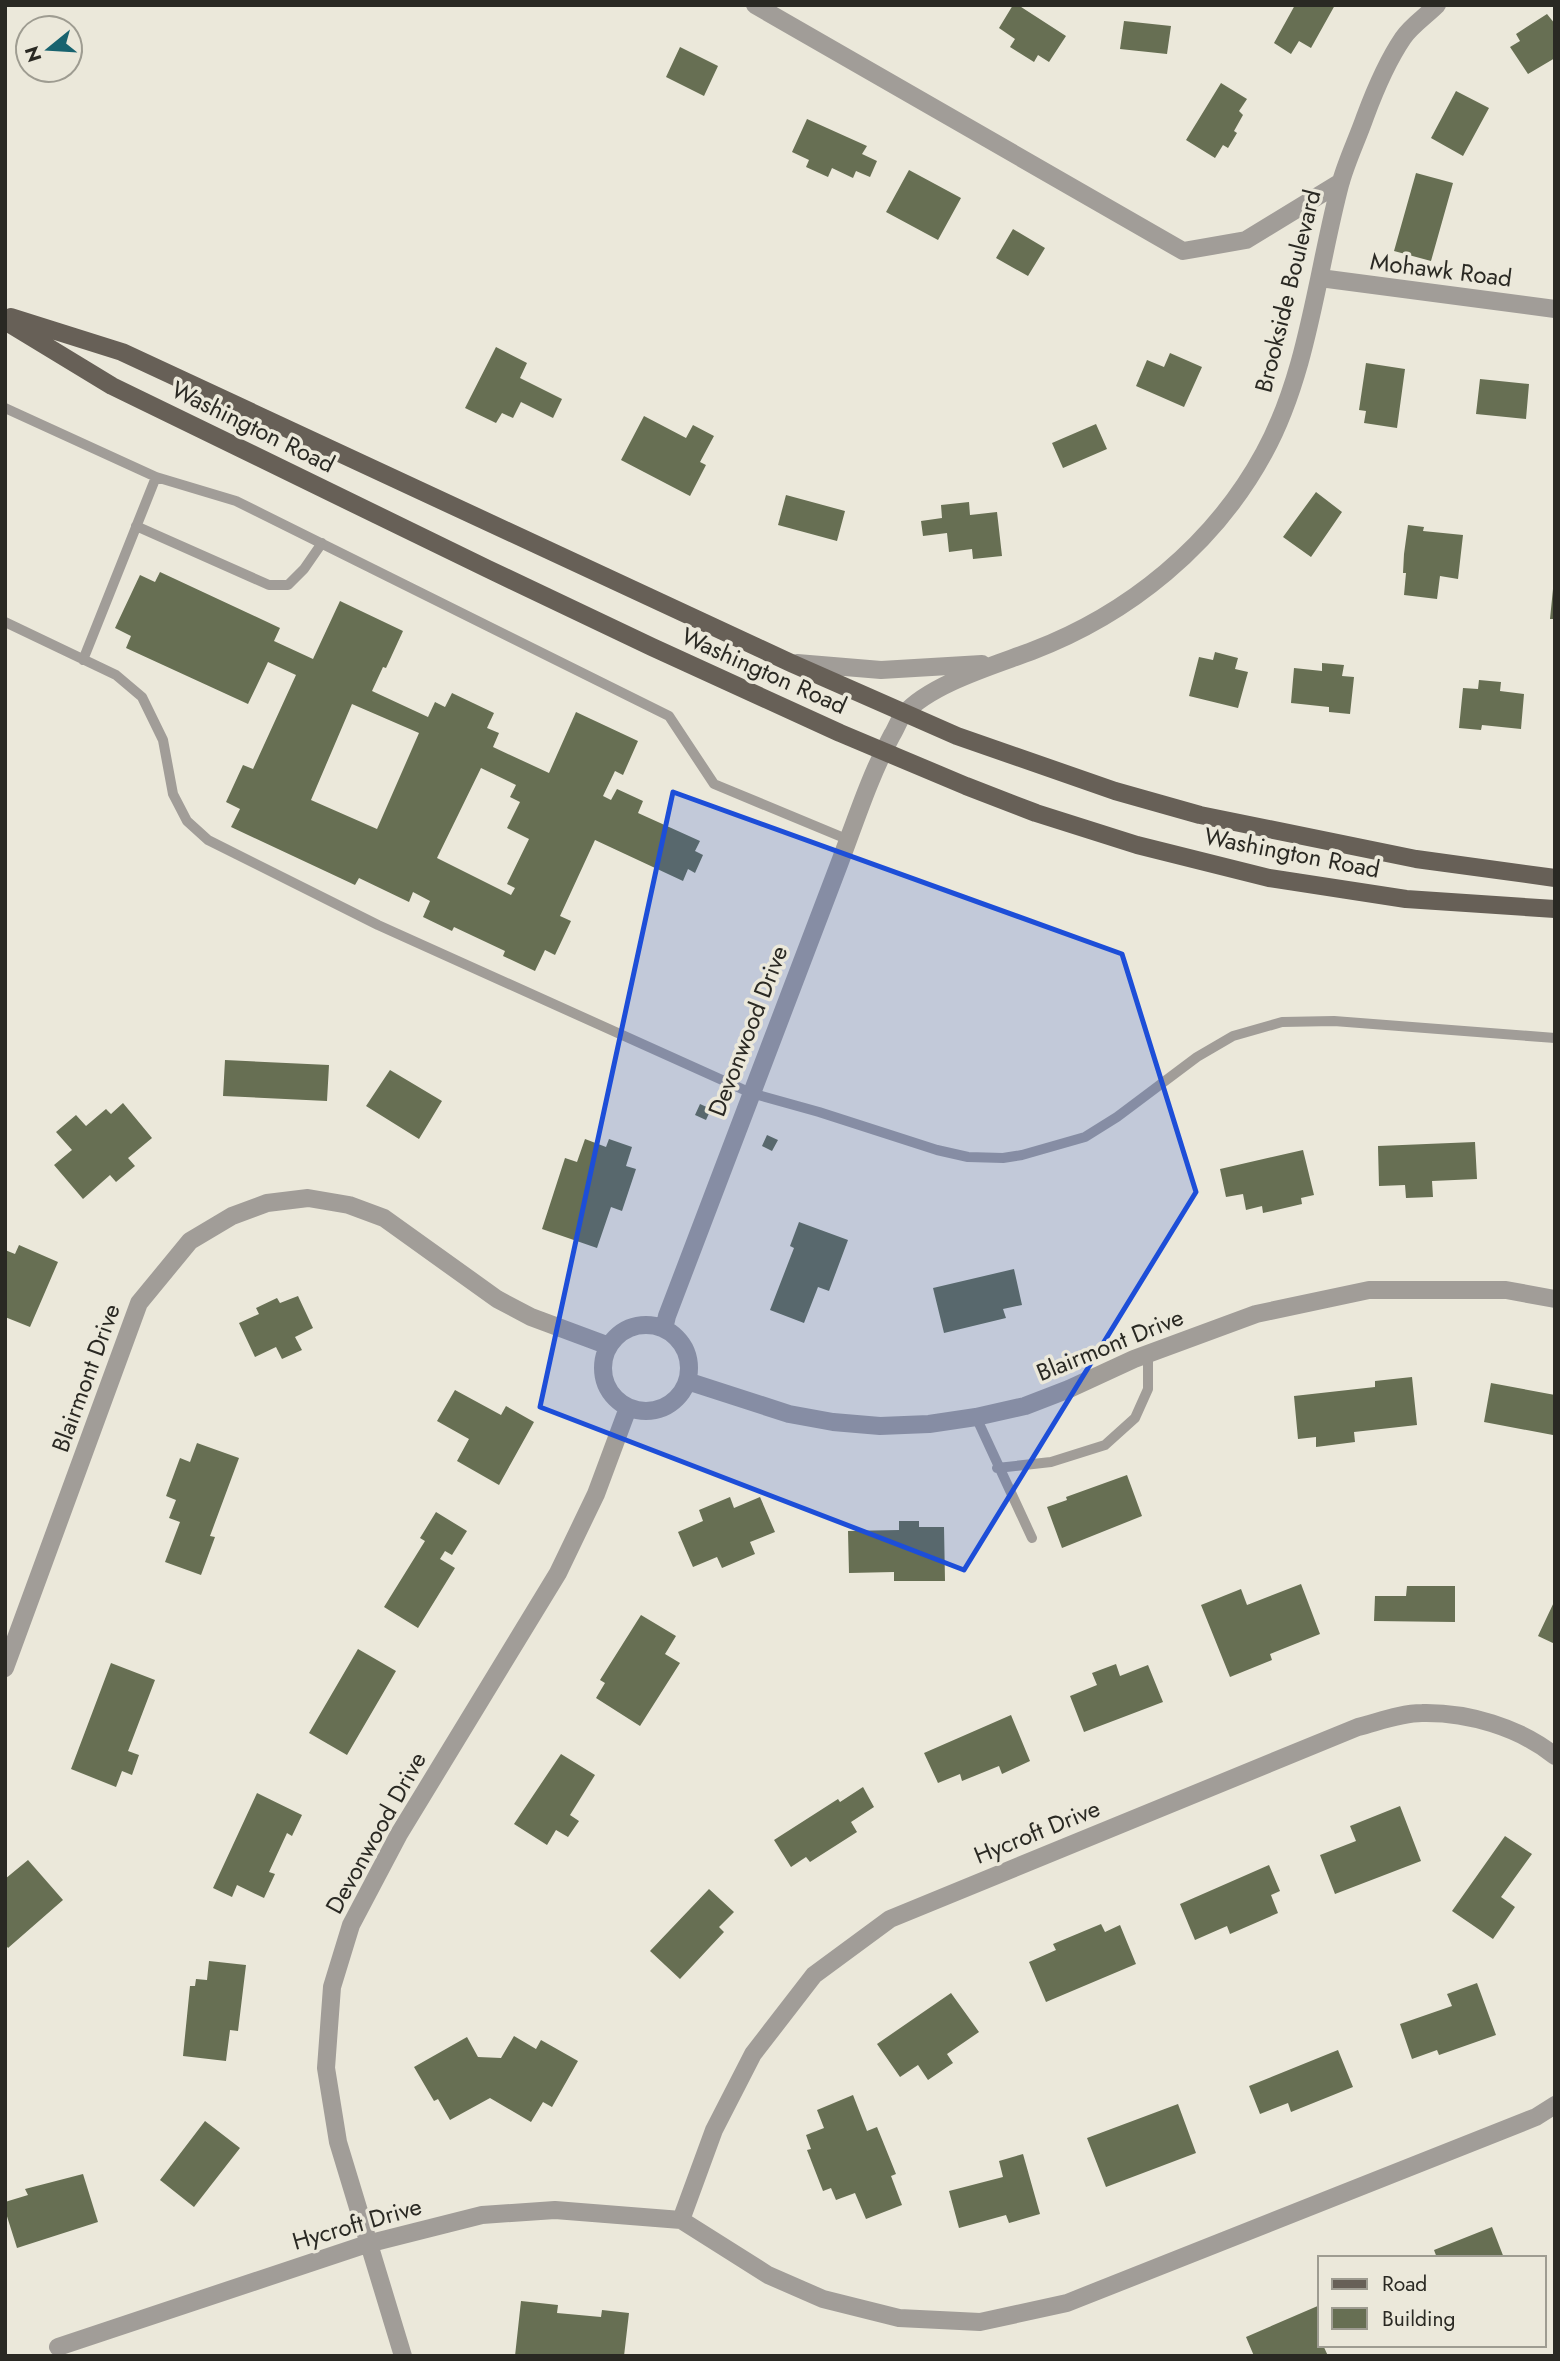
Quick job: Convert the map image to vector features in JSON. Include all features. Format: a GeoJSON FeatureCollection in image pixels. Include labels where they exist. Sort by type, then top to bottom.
{"type":"FeatureCollection","features":[{"type":"Feature","properties":{"kind":"main road","name":"Washington Road"},"geometry":{"type":"LineString","coordinates":[[5,315],[122,352],[791,663],[904,714],[1026,761],[1115,791],[1200,815],[1416,859],[1555,878]]}},
{"type":"Feature","properties":{"kind":"main road","name":"Washington Road"},"geometry":{"type":"LineString","coordinates":[[5,321],[112,386],[652,648],[883,752],[1036,813],[1137,845],[1269,878],[1406,899],[1555,909]]}},
{"type":"Feature","properties":{"kind":"street","name":"Brookside Boulevard"},"geometry":{"type":"LineString","coordinates":[[755,5],[1183,251],[1246,240],[1341,182]]}},
{"type":"Feature","properties":{"kind":"street"},"geometry":{"type":"LineString","coordinates":[[1341,182],[1379,79],[1405,35],[1437,5]]}},
{"type":"Feature","properties":{"kind":"street","name":"Brookside Boulevard"},"geometry":{"type":"LineString","coordinates":[[904,714],[949,684],[1071,635],[1101,619],[1168,570],[1197,544],[1223,514],[1265,451],[1280,417],[1320,278],[1341,182]]}},
{"type":"Feature","properties":{"kind":"street","name":"Mohawk Road"},"geometry":{"type":"LineString","coordinates":[[1320,278],[1555,309]]}},
{"type":"Feature","properties":{"kind":"street"},"geometry":{"type":"LineString","coordinates":[[791,663],[881,670],[1003,662]]}},
{"type":"Feature","properties":{"kind":"street","name":"Devonwood Drive"},"geometry":{"type":"LineString","coordinates":[[664,1329],[751,1093],[883,752],[904,714]]}},
{"type":"Feature","properties":{"kind":"street","name":"Blairmont Drive"},"geometry":{"type":"LineString","coordinates":[[5,1668],[139,1303],[190,1241],[232,1216],[267,1203],[308,1198],[349,1205],[384,1218],[497,1299],[531,1318],[609,1346]]}},
{"type":"Feature","properties":{"kind":"street","name":"Blairmont Drive"},"geometry":{"type":"LineString","coordinates":[[687,1381],[789,1414],[833,1422],[880,1426],[929,1424],[1025,1406],[1148,1354],[1256,1314],[1369,1290],[1506,1290],[1555,1299]]}},
{"type":"Feature","properties":{"kind":"street"},"geometry":{"type":"LineString","coordinates":[[652,1326],[664,1329],[682,1345],[689,1369],[687,1381],[670,1404],[657,1410],[628,1408],[616,1400],[607,1388],[603,1374],[609,1346],[627,1329],[652,1326]]}},
{"type":"Feature","properties":{"kind":"street","name":"Devonwood Drive"},"geometry":{"type":"LineString","coordinates":[[403,2356],[338,2142],[326,2068],[332,1987],[351,1925],[400,1834],[558,1573],[596,1494],[628,1408]]}},
{"type":"Feature","properties":{"kind":"street","name":"Hycroft Drive"},"geometry":{"type":"LineString","coordinates":[[681,2220],[714,2130],[753,2054],[814,1975],[890,1919],[1358,1727],[1420,1713],[1459,1715],[1502,1726],[1555,1756]]}},
{"type":"Feature","properties":{"kind":"street","name":"Hycroft Drive"},"geometry":{"type":"LineString","coordinates":[[58,2347],[367,2244],[482,2215],[555,2210],[681,2220],[768,2276],[823,2299],[899,2318],[980,2322],[1067,2303],[1536,2117],[1555,2105]]}},
{"type":"Feature","properties":{"kind":"lane"},"geometry":{"type":"LineString","coordinates":[[5,408],[156,477],[236,501],[669,716],[714,784],[849,840]]}},
{"type":"Feature","properties":{"kind":"lane"},"geometry":{"type":"LineString","coordinates":[[83,660],[156,477]]}},
{"type":"Feature","properties":{"kind":"lane"},"geometry":{"type":"LineString","coordinates":[[136,526],[269,584],[288,585],[304,569],[322,543]]}},
{"type":"Feature","properties":{"kind":"lane"},"geometry":{"type":"LineString","coordinates":[[5,622],[116,675],[142,697],[163,740],[173,794],[187,821],[208,840],[378,925],[751,1093],[937,1150],[968,1157],[1003,1158],[1085,1137],[1117,1117],[1197,1057],[1233,1036],[1282,1022],[1334,1021],[1555,1038]]}},
{"type":"Feature","properties":{"kind":"lane"},"geometry":{"type":"LineString","coordinates":[[997,1468],[1051,1462],[1105,1445],[1135,1418],[1148,1389],[1148,1354]]}},
{"type":"Feature","properties":{"kind":"lane"},"geometry":{"type":"LineString","coordinates":[[976,1417],[997,1468],[1032,1538]]}},
{"type":"Feature","properties":{"kind":"highlighted area"},"geometry":{"type":"Polygon","coordinates":[[[673,792],[1122,954],[1196,1192],[964,1570],[540,1407],[673,792]]]}},
{"type":"Feature","properties":{"kind":"building"},"geometry":{"type":"Polygon","coordinates":[[[1013,5],[1018,5],[1066,36],[1049,62],[1038,55],[1034,62],[1010,47],[1015,39],[999,28],[1013,5]]]}},
{"type":"Feature","properties":{"kind":"building"},"geometry":{"type":"Polygon","coordinates":[[[1295,5],[1335,5],[1311,48],[1299,41],[1291,54],[1274,43],[1295,5]]]}},
{"type":"Feature","properties":{"kind":"building"},"geometry":{"type":"Polygon","coordinates":[[[1547,14],[1555,24],[1555,58],[1528,74],[1510,47],[1520,41],[1516,34],[1547,14]]]}},
{"type":"Feature","properties":{"kind":"building"},"geometry":{"type":"Polygon","coordinates":[[[1124,21],[1171,26],[1167,54],[1120,49],[1124,21]]]}},
{"type":"Feature","properties":{"kind":"building"},"geometry":{"type":"Polygon","coordinates":[[[680,47],[718,66],[704,96],[666,77],[680,47]]]}},
{"type":"Feature","properties":{"kind":"building"},"geometry":{"type":"Polygon","coordinates":[[[1221,83],[1247,99],[1239,111],[1243,115],[1234,131],[1237,133],[1228,148],[1223,145],[1215,158],[1186,140],[1221,83]]]}},
{"type":"Feature","properties":{"kind":"building"},"geometry":{"type":"Polygon","coordinates":[[[1456,91],[1489,108],[1463,156],[1431,138],[1456,91]]]}},
{"type":"Feature","properties":{"kind":"building"},"geometry":{"type":"Polygon","coordinates":[[[807,119],[867,146],[862,154],[877,161],[870,177],[856,171],[853,178],[832,168],[828,177],[806,167],[809,160],[792,152],[807,119]]]}},
{"type":"Feature","properties":{"kind":"building"},"geometry":{"type":"Polygon","coordinates":[[[909,170],[961,198],[938,240],[886,212],[909,170]]]}},
{"type":"Feature","properties":{"kind":"building"},"geometry":{"type":"Polygon","coordinates":[[[1416,173],[1453,183],[1431,261],[1394,251],[1416,173]]]}},
{"type":"Feature","properties":{"kind":"building"},"geometry":{"type":"Polygon","coordinates":[[[1013,229],[1045,248],[1028,276],[996,258],[1013,229]]]}},
{"type":"Feature","properties":{"kind":"building"},"geometry":{"type":"Polygon","coordinates":[[[496,347],[527,363],[520,378],[562,399],[553,418],[521,402],[513,418],[502,413],[496,423],[465,408],[496,347]]]}},
{"type":"Feature","properties":{"kind":"building"},"geometry":{"type":"Polygon","coordinates":[[[1170,353],[1202,367],[1184,407],[1136,386],[1147,360],[1164,367],[1170,353]]]}},
{"type":"Feature","properties":{"kind":"building"},"geometry":{"type":"Polygon","coordinates":[[[1366,363],[1405,369],[1397,428],[1364,423],[1366,411],[1359,410],[1366,363]]]}},
{"type":"Feature","properties":{"kind":"building"},"geometry":{"type":"Polygon","coordinates":[[[1480,379],[1529,384],[1526,419],[1476,414],[1480,379]]]}},
{"type":"Feature","properties":{"kind":"building"},"geometry":{"type":"Polygon","coordinates":[[[644,416],[686,438],[693,425],[714,436],[700,462],[706,465],[690,496],[621,460],[644,416]]]}},
{"type":"Feature","properties":{"kind":"building"},"geometry":{"type":"Polygon","coordinates":[[[1096,424],[1107,449],[1063,468],[1052,443],[1096,424]]]}},
{"type":"Feature","properties":{"kind":"building"},"geometry":{"type":"Polygon","coordinates":[[[1316,492],[1342,512],[1311,557],[1283,537],[1316,492]]]}},
{"type":"Feature","properties":{"kind":"building"},"geometry":{"type":"Polygon","coordinates":[[[786,495],[845,511],[837,541],[778,525],[786,495]]]}},
{"type":"Feature","properties":{"kind":"building"},"geometry":{"type":"Polygon","coordinates":[[[969,502],[970,515],[997,512],[1002,556],[973,559],[972,549],[949,552],[947,533],[923,536],[921,521],[942,518],[941,505],[969,502]]]}},
{"type":"Feature","properties":{"kind":"building"},"geometry":{"type":"Polygon","coordinates":[[[1408,525],[1424,527],[1423,531],[1463,535],[1458,579],[1440,576],[1437,599],[1404,595],[1404,554],[1408,525]]]}},
{"type":"Feature","properties":{"kind":"building"},"geometry":{"type":"Polygon","coordinates":[[[160,572],[280,628],[274,641],[313,659],[340,601],[403,631],[372,691],[428,717],[435,702],[445,707],[452,693],[494,713],[487,728],[499,733],[493,747],[549,773],[576,712],[638,741],[623,775],[615,771],[603,796],[611,800],[617,789],[643,801],[638,813],[700,841],[695,851],[703,855],[695,873],[688,869],[683,881],[595,840],[560,916],[571,921],[555,955],[545,950],[535,971],[503,956],[505,951],[454,927],[452,931],[423,917],[430,901],[413,892],[409,902],[359,878],[355,885],[231,827],[240,809],[226,802],[243,765],[253,769],[296,675],[268,662],[248,704],[126,648],[131,636],[115,628],[140,575],[155,582],[160,572]],[[352,704],[311,800],[377,829],[419,733],[352,704]],[[481,768],[437,858],[511,895],[515,888],[507,884],[529,839],[507,828],[520,802],[510,797],[516,785],[481,768]]]}},
{"type":"Feature","properties":{"kind":"building"},"geometry":{"type":"Polygon","coordinates":[[[1553,589],[1555,619],[1550,619],[1553,589]]]}},
{"type":"Feature","properties":{"kind":"building"},"geometry":{"type":"Polygon","coordinates":[[[1215,652],[1238,658],[1235,669],[1248,672],[1238,708],[1189,696],[1199,657],[1213,660],[1215,652]]]}},
{"type":"Feature","properties":{"kind":"building"},"geometry":{"type":"Polygon","coordinates":[[[1322,663],[1344,665],[1342,676],[1354,677],[1350,714],[1329,712],[1329,707],[1291,703],[1294,668],[1322,671],[1322,663]]]}},
{"type":"Feature","properties":{"kind":"building"},"geometry":{"type":"Polygon","coordinates":[[[1479,680],[1501,682],[1500,691],[1524,694],[1521,729],[1482,725],[1481,730],[1459,728],[1463,688],[1478,689],[1479,680]]]}},
{"type":"Feature","properties":{"kind":"building"},"geometry":{"type":"Polygon","coordinates":[[[225,1060],[329,1065],[327,1101],[223,1096],[225,1060]]]}},
{"type":"Feature","properties":{"kind":"building"},"geometry":{"type":"Polygon","coordinates":[[[390,1070],[442,1101],[419,1139],[366,1106],[390,1070]]]}},
{"type":"Feature","properties":{"kind":"building"},"geometry":{"type":"Polygon","coordinates":[[[123,1103],[152,1138],[128,1158],[135,1166],[116,1182],[110,1175],[83,1199],[54,1165],[72,1150],[56,1132],[76,1115],[86,1126],[106,1109],[111,1114],[123,1103]]]}},
{"type":"Feature","properties":{"kind":"building"},"geometry":{"type":"Polygon","coordinates":[[[700,1104],[711,1109],[706,1120],[695,1115],[700,1104]]]}},
{"type":"Feature","properties":{"kind":"building"},"geometry":{"type":"Polygon","coordinates":[[[767,1135],[778,1140],[772,1151],[762,1146],[767,1135]]]}},
{"type":"Feature","properties":{"kind":"building"},"geometry":{"type":"Polygon","coordinates":[[[585,1139],[606,1147],[609,1139],[632,1147],[626,1166],[636,1169],[622,1211],[611,1207],[597,1248],[542,1229],[565,1158],[577,1162],[585,1139]]]}},
{"type":"Feature","properties":{"kind":"building"},"geometry":{"type":"Polygon","coordinates":[[[1475,1142],[1477,1179],[1432,1181],[1433,1197],[1406,1198],[1405,1185],[1379,1186],[1378,1146],[1475,1142]]]}},
{"type":"Feature","properties":{"kind":"building"},"geometry":{"type":"Polygon","coordinates":[[[1303,1150],[1314,1195],[1301,1198],[1302,1204],[1263,1213],[1262,1206],[1246,1210],[1243,1194],[1226,1197],[1220,1169],[1303,1150]]]}},
{"type":"Feature","properties":{"kind":"building"},"geometry":{"type":"Polygon","coordinates":[[[799,1222],[848,1240],[829,1291],[818,1287],[804,1323],[770,1310],[794,1248],[790,1246],[799,1222]]]}},
{"type":"Feature","properties":{"kind":"building"},"geometry":{"type":"Polygon","coordinates":[[[19,1245],[58,1262],[30,1327],[5,1317],[5,1250],[15,1254],[19,1245]]]}},
{"type":"Feature","properties":{"kind":"building"},"geometry":{"type":"Polygon","coordinates":[[[1014,1269],[1022,1305],[1003,1309],[1006,1318],[944,1333],[933,1288],[1014,1269]]]}},
{"type":"Feature","properties":{"kind":"building"},"geometry":{"type":"Polygon","coordinates":[[[298,1296],[313,1328],[295,1337],[302,1350],[282,1359],[276,1347],[255,1357],[239,1323],[259,1314],[256,1308],[277,1298],[280,1303],[298,1296]]]}},
{"type":"Feature","properties":{"kind":"building"},"geometry":{"type":"Polygon","coordinates":[[[1412,1377],[1417,1425],[1354,1432],[1355,1442],[1316,1447],[1316,1437],[1298,1439],[1294,1396],[1375,1387],[1375,1381],[1412,1377]]]}},
{"type":"Feature","properties":{"kind":"building"},"geometry":{"type":"Polygon","coordinates":[[[1491,1383],[1555,1395],[1553,1435],[1484,1422],[1491,1383]]]}},
{"type":"Feature","properties":{"kind":"building"},"geometry":{"type":"Polygon","coordinates":[[[455,1390],[501,1415],[506,1406],[534,1422],[499,1485],[457,1461],[469,1439],[437,1421],[455,1390]]]}},
{"type":"Feature","properties":{"kind":"building"},"geometry":{"type":"Polygon","coordinates":[[[197,1443],[239,1458],[210,1536],[215,1537],[201,1575],[165,1562],[180,1522],[169,1518],[176,1500],[166,1496],[180,1458],[190,1462],[197,1443]]]}},
{"type":"Feature","properties":{"kind":"building"},"geometry":{"type":"Polygon","coordinates":[[[1127,1475],[1142,1516],[1062,1548],[1047,1507],[1067,1500],[1066,1497],[1127,1475]]]}},
{"type":"Feature","properties":{"kind":"building"},"geometry":{"type":"Polygon","coordinates":[[[730,1497],[734,1508],[760,1497],[775,1532],[750,1542],[755,1554],[722,1568],[717,1557],[693,1567],[678,1532],[703,1521],[699,1510],[730,1497]]]}},
{"type":"Feature","properties":{"kind":"building"},"geometry":{"type":"Polygon","coordinates":[[[436,1512],[467,1531],[452,1555],[445,1551],[440,1559],[455,1568],[418,1628],[384,1607],[425,1541],[420,1538],[436,1512]]]}},
{"type":"Feature","properties":{"kind":"building"},"geometry":{"type":"Polygon","coordinates":[[[899,1521],[919,1521],[919,1527],[944,1527],[945,1581],[894,1581],[894,1572],[849,1573],[848,1531],[899,1530],[899,1521]]]}},
{"type":"Feature","properties":{"kind":"building"},"geometry":{"type":"Polygon","coordinates":[[[1301,1584],[1320,1634],[1270,1654],[1272,1660],[1230,1677],[1201,1605],[1241,1589],[1247,1605],[1301,1584]]]}},
{"type":"Feature","properties":{"kind":"building"},"geometry":{"type":"Polygon","coordinates":[[[1407,1586],[1455,1586],[1455,1622],[1374,1621],[1375,1596],[1406,1596],[1407,1586]]]}},
{"type":"Feature","properties":{"kind":"building"},"geometry":{"type":"Polygon","coordinates":[[[1555,1600],[1555,1644],[1538,1636],[1555,1600]]]}},
{"type":"Feature","properties":{"kind":"building"},"geometry":{"type":"Polygon","coordinates":[[[641,1615],[676,1636],[665,1654],[680,1663],[640,1726],[596,1698],[605,1683],[600,1680],[641,1615]]]}},
{"type":"Feature","properties":{"kind":"building"},"geometry":{"type":"Polygon","coordinates":[[[358,1649],[396,1671],[347,1755],[309,1733],[358,1649]]]}},
{"type":"Feature","properties":{"kind":"building"},"geometry":{"type":"Polygon","coordinates":[[[111,1663],[155,1680],[128,1751],[139,1755],[132,1775],[122,1771],[116,1787],[71,1769],[111,1663]]]}},
{"type":"Feature","properties":{"kind":"building"},"geometry":{"type":"Polygon","coordinates":[[[1116,1664],[1120,1676],[1148,1665],[1163,1702],[1084,1732],[1070,1696],[1097,1685],[1092,1673],[1116,1664]]]}},
{"type":"Feature","properties":{"kind":"building"},"geometry":{"type":"Polygon","coordinates":[[[1011,1715],[1030,1761],[1002,1774],[999,1766],[962,1781],[960,1774],[938,1783],[924,1753],[1011,1715]]]}},
{"type":"Feature","properties":{"kind":"building"},"geometry":{"type":"Polygon","coordinates":[[[561,1754],[595,1775],[570,1815],[579,1821],[568,1837],[556,1830],[547,1845],[514,1824],[561,1754]]]}},
{"type":"Feature","properties":{"kind":"building"},"geometry":{"type":"Polygon","coordinates":[[[863,1787],[874,1807],[851,1822],[857,1832],[810,1862],[806,1857],[791,1867],[774,1840],[838,1799],[840,1802],[863,1787]]]}},
{"type":"Feature","properties":{"kind":"building"},"geometry":{"type":"Polygon","coordinates":[[[257,1793],[302,1815],[292,1836],[287,1833],[269,1872],[275,1874],[264,1898],[237,1885],[232,1897],[213,1888],[257,1793]]]}},
{"type":"Feature","properties":{"kind":"building"},"geometry":{"type":"Polygon","coordinates":[[[1400,1806],[1421,1861],[1335,1894],[1320,1855],[1356,1841],[1350,1826],[1400,1806]]]}},
{"type":"Feature","properties":{"kind":"building"},"geometry":{"type":"Polygon","coordinates":[[[1505,1836],[1532,1854],[1501,1897],[1515,1907],[1493,1939],[1452,1911],[1505,1836]]]}},
{"type":"Feature","properties":{"kind":"building"},"geometry":{"type":"Polygon","coordinates":[[[28,1860],[63,1900],[8,1948],[5,1944],[5,1879],[28,1860]]]}},
{"type":"Feature","properties":{"kind":"building"},"geometry":{"type":"Polygon","coordinates":[[[1269,1865],[1280,1891],[1271,1895],[1278,1913],[1230,1934],[1227,1926],[1195,1940],[1180,1904],[1269,1865]]]}},
{"type":"Feature","properties":{"kind":"building"},"geometry":{"type":"Polygon","coordinates":[[[709,1889],[734,1912],[719,1927],[724,1932],[680,1979],[650,1951],[709,1889]]]}},
{"type":"Feature","properties":{"kind":"building"},"geometry":{"type":"Polygon","coordinates":[[[1101,1924],[1105,1932],[1120,1925],[1136,1964],[1046,2002],[1029,1962],[1056,1950],[1053,1944],[1101,1924]]]}},
{"type":"Feature","properties":{"kind":"building"},"geometry":{"type":"Polygon","coordinates":[[[209,1961],[246,1965],[238,2031],[230,2030],[226,2061],[183,2056],[190,1986],[195,1986],[196,1979],[207,1980],[209,1961]]]}},
{"type":"Feature","properties":{"kind":"building"},"geometry":{"type":"Polygon","coordinates":[[[1477,1983],[1496,2035],[1439,2055],[1437,2050],[1412,2059],[1400,2024],[1452,2006],[1447,1994],[1477,1983]]]}},
{"type":"Feature","properties":{"kind":"building"},"geometry":{"type":"Polygon","coordinates":[[[951,1993],[979,2032],[947,2054],[953,2063],[928,2080],[918,2065],[900,2077],[877,2044],[951,1993]]]}},
{"type":"Feature","properties":{"kind":"building"},"geometry":{"type":"Polygon","coordinates":[[[514,2036],[536,2049],[541,2040],[578,2061],[552,2107],[543,2102],[531,2122],[490,2098],[450,2120],[438,2099],[434,2101],[414,2067],[467,2037],[478,2057],[501,2058],[514,2036]]]}},
{"type":"Feature","properties":{"kind":"building"},"geometry":{"type":"Polygon","coordinates":[[[1338,2050],[1353,2087],[1291,2112],[1288,2103],[1260,2114],[1249,2086],[1338,2050]]]}},
{"type":"Feature","properties":{"kind":"building"},"geometry":{"type":"Polygon","coordinates":[[[853,2095],[867,2131],[877,2127],[896,2174],[891,2176],[902,2205],[866,2219],[855,2193],[836,2200],[831,2188],[823,2191],[807,2150],[811,2149],[806,2135],[824,2128],[817,2110],[853,2095]]]}},
{"type":"Feature","properties":{"kind":"building"},"geometry":{"type":"Polygon","coordinates":[[[1178,2104],[1196,2153],[1106,2187],[1087,2138],[1178,2104]]]}},
{"type":"Feature","properties":{"kind":"building"},"geometry":{"type":"Polygon","coordinates":[[[205,2121],[240,2148],[194,2207],[160,2180],[205,2121]]]}},
{"type":"Feature","properties":{"kind":"building"},"geometry":{"type":"Polygon","coordinates":[[[1023,2154],[1040,2214],[1009,2223],[1006,2215],[959,2228],[949,2191],[1003,2177],[999,2161],[1023,2154]]]}},
{"type":"Feature","properties":{"kind":"building"},"geometry":{"type":"Polygon","coordinates":[[[83,2174],[98,2222],[17,2248],[5,2202],[28,2195],[25,2189],[83,2174]]]}},
{"type":"Feature","properties":{"kind":"building"},"geometry":{"type":"Polygon","coordinates":[[[1492,2227],[1503,2256],[1436,2256],[1434,2250],[1492,2227]]]}},
{"type":"Feature","properties":{"kind":"building"},"geometry":{"type":"Polygon","coordinates":[[[521,2301],[558,2305],[557,2313],[601,2317],[602,2310],[629,2313],[624,2356],[515,2356],[521,2301]]]}},
{"type":"Feature","properties":{"kind":"building"},"geometry":{"type":"Polygon","coordinates":[[[1318,2306],[1318,2347],[1324,2347],[1328,2356],[1254,2356],[1246,2337],[1318,2306]]]}}]}
